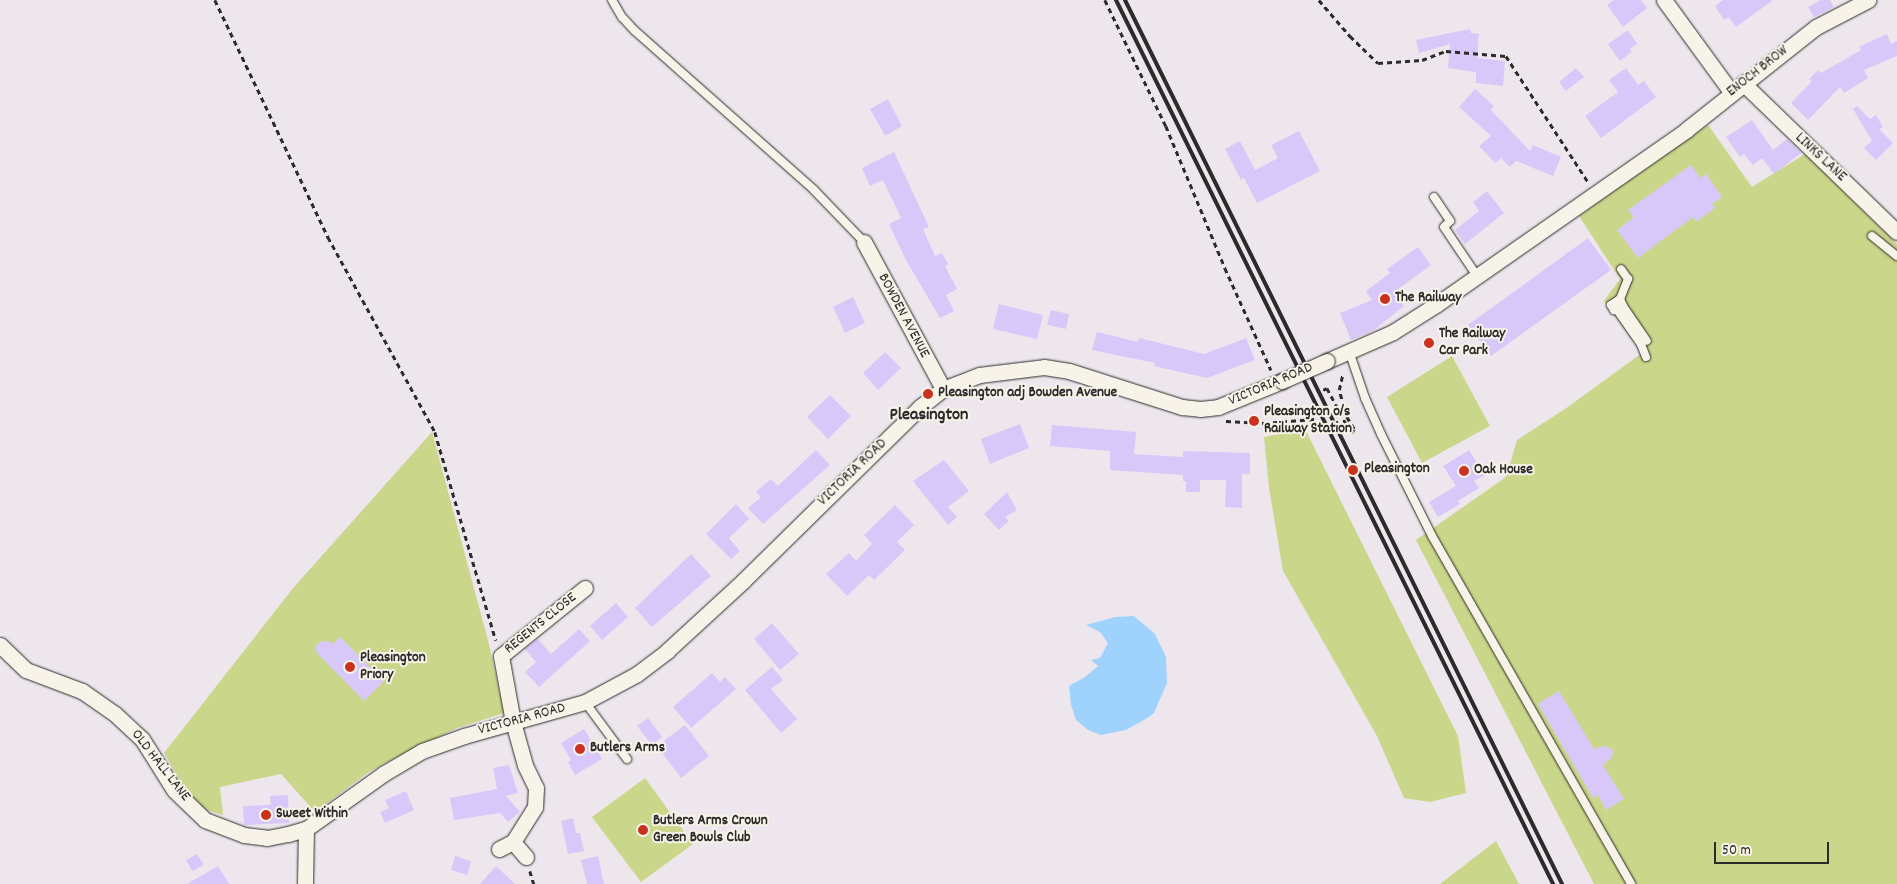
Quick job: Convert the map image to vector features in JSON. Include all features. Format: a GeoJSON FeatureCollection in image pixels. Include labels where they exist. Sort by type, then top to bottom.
{"type":"FeatureCollection","features":[{"type":"Feature","properties":{"kind":"street","name":"LINKS LANE"},"geometry":{"type":"LineString","coordinates":[[1664,0],[1737,88],[1897,232]]}},
{"type":"Feature","properties":{"kind":"street","name":"ENOCH BROW"},"geometry":{"type":"LineString","coordinates":[[1652,152],[1686,130],[1816,27],[1868,0]]}},
{"type":"Feature","properties":{"kind":"street","name":"VICTORIA ROAD"},"geometry":{"type":"LineString","coordinates":[[306,828],[422,751],[513,722],[585,702],[637,674],[667,651],[743,581],[920,407],[943,389],[978,375],[1044,367],[1069,371],[1182,407],[1200,409],[1218,407],[1393,332],[1477,276],[1652,152]]}},
{"type":"Feature","properties":{"kind":"street","name":"BOWDEN AVENUE"},"geometry":{"type":"LineString","coordinates":[[864,242],[943,389]]}},
{"type":"Feature","properties":{"kind":"street","name":"REGENTS CLOSE"},"geometry":{"type":"LineString","coordinates":[[513,842],[536,807],[536,788],[525,765],[513,722],[501,656],[585,588]]}},
{"type":"Feature","properties":{"kind":"street","name":"OLD HALL LANE"},"geometry":{"type":"LineString","coordinates":[[0,645],[26,670],[82,691],[116,714],[142,739],[174,790],[205,820],[244,835],[266,838],[306,828]]}},
{"type":"Feature","properties":{"kind":"street"},"geometry":{"type":"LineString","coordinates":[[304,884],[306,828]]}},
{"type":"Feature","properties":{"kind":"street"},"geometry":{"type":"LineString","coordinates":[[499,849],[513,842],[526,857]]}},
{"type":"Feature","properties":{"kind":"lane"},"geometry":{"type":"LineString","coordinates":[[612,0],[622,17],[634,30],[814,190],[864,242]]}},
{"type":"Feature","properties":{"kind":"lane"},"geometry":{"type":"LineString","coordinates":[[1434,198],[1450,221],[1444,227],[1477,276]]}},
{"type":"Feature","properties":{"kind":"lane"},"geometry":{"type":"LineString","coordinates":[[1872,236],[1897,256]]}},
{"type":"Feature","properties":{"kind":"lane"},"geometry":{"type":"LineString","coordinates":[[1621,269],[1628,279],[1620,305],[1646,357]]}},
{"type":"Feature","properties":{"kind":"lane"},"geometry":{"type":"LineString","coordinates":[[1620,305],[1647,341]]}},
{"type":"Feature","properties":{"kind":"lane"},"geometry":{"type":"LineString","coordinates":[[1347,352],[1372,416],[1432,536],[1631,884]]}},
{"type":"Feature","properties":{"kind":"lane"},"geometry":{"type":"LineString","coordinates":[[585,702],[627,759]]}},
{"type":"Feature","properties":{"kind":"path"},"geometry":{"type":"LineString","coordinates":[[215,0],[328,236],[436,432],[501,656]]}},
{"type":"Feature","properties":{"kind":"path"},"geometry":{"type":"LineString","coordinates":[[1104,0],[1166,126],[1224,268],[1279,382]]}},
{"type":"Feature","properties":{"kind":"path"},"geometry":{"type":"LineString","coordinates":[[1319,0],[1350,36],[1378,63],[1422,60],[1446,51],[1506,56],[1577,168],[1595,191]]}},
{"type":"Feature","properties":{"kind":"path"},"geometry":{"type":"LineString","coordinates":[[1323,390],[1327,388],[1351,433],[1354,429],[1346,416],[1339,390],[1347,352]]}},
{"type":"Feature","properties":{"kind":"path"},"geometry":{"type":"LineString","coordinates":[[1221,420],[1264,423],[1314,419]]}},
{"type":"Feature","properties":{"kind":"green space"},"geometry":{"type":"Polygon","coordinates":[[[1708,125],[1752,187],[1805,154],[1897,244],[1897,884],[1594,884],[1416,540],[1506,477],[1517,440],[1565,409],[1642,353],[1604,301],[1620,279],[1579,216],[1708,125]]]}},
{"type":"Feature","properties":{"kind":"green space"},"geometry":{"type":"Polygon","coordinates":[[[1452,356],[1490,426],[1422,463],[1387,397],[1452,356]]]}},
{"type":"Feature","properties":{"kind":"green space"},"geometry":{"type":"Polygon","coordinates":[[[1305,429],[1458,736],[1466,793],[1430,802],[1404,798],[1377,736],[1283,571],[1269,488],[1264,437],[1305,429]]]}},
{"type":"Feature","properties":{"kind":"green space"},"geometry":{"type":"Polygon","coordinates":[[[432,432],[489,644],[504,713],[457,728],[385,763],[366,774],[315,812],[281,774],[220,787],[223,815],[206,810],[188,795],[164,753],[294,587],[432,432]]]}},
{"type":"Feature","properties":{"kind":"green space","name":"Butlers Arms Crown Green Bowls Club"},"geometry":{"type":"Polygon","coordinates":[[[645,778],[693,844],[641,882],[592,817],[645,778]]]}},
{"type":"Feature","properties":{"kind":"green space"},"geometry":{"type":"Polygon","coordinates":[[[1496,841],[1519,884],[1440,884],[1496,841]]]}},
{"type":"Feature","properties":{"kind":"water"},"geometry":{"type":"Polygon","coordinates":[[[1134,616],[1155,634],[1166,657],[1167,683],[1154,713],[1149,717],[1126,730],[1101,735],[1088,730],[1076,720],[1071,705],[1069,686],[1085,677],[1098,666],[1091,660],[1100,658],[1108,643],[1100,632],[1086,625],[1115,617],[1134,616]]]}},
{"type":"Feature","properties":{"kind":"building"},"geometry":{"type":"Polygon","coordinates":[[[1614,0],[1641,0],[1647,8],[1623,27],[1607,5],[1614,0]]]}},
{"type":"Feature","properties":{"kind":"building"},"geometry":{"type":"Polygon","coordinates":[[[1723,0],[1773,0],[1736,27],[1729,17],[1724,20],[1715,6],[1723,0]]]}},
{"type":"Feature","properties":{"kind":"building"},"geometry":{"type":"Polygon","coordinates":[[[1821,0],[1830,0],[1834,7],[1814,17],[1808,7],[1821,0]]]}},
{"type":"Feature","properties":{"kind":"building"},"geometry":{"type":"Polygon","coordinates":[[[1470,29],[1471,33],[1479,34],[1477,58],[1505,61],[1503,86],[1476,83],[1476,72],[1448,68],[1450,44],[1419,53],[1416,40],[1470,29]]]}},
{"type":"Feature","properties":{"kind":"building"},"geometry":{"type":"Polygon","coordinates":[[[1628,30],[1637,44],[1630,49],[1632,52],[1620,61],[1608,44],[1628,30]]]}},
{"type":"Feature","properties":{"kind":"building"},"geometry":{"type":"Polygon","coordinates":[[[1887,34],[1891,44],[1897,41],[1897,56],[1864,70],[1868,78],[1844,93],[1840,87],[1808,120],[1791,103],[1812,81],[1809,79],[1818,70],[1821,73],[1861,50],[1859,47],[1887,34]]]}},
{"type":"Feature","properties":{"kind":"building"},"geometry":{"type":"Polygon","coordinates":[[[1576,68],[1584,77],[1566,91],[1559,82],[1576,68]]]}},
{"type":"Feature","properties":{"kind":"building"},"geometry":{"type":"Polygon","coordinates":[[[1626,68],[1638,85],[1644,81],[1656,97],[1601,138],[1585,116],[1618,92],[1609,80],[1626,68]]]}},
{"type":"Feature","properties":{"kind":"building"},"geometry":{"type":"Polygon","coordinates":[[[1475,89],[1494,106],[1491,110],[1530,151],[1533,145],[1561,157],[1553,176],[1516,161],[1510,167],[1501,158],[1495,163],[1479,146],[1491,136],[1459,107],[1475,89]]]}},
{"type":"Feature","properties":{"kind":"building"},"geometry":{"type":"Polygon","coordinates":[[[888,99],[902,126],[885,136],[870,109],[888,99]]]}},
{"type":"Feature","properties":{"kind":"building"},"geometry":{"type":"Polygon","coordinates":[[[1857,106],[1870,119],[1876,115],[1883,127],[1879,129],[1893,143],[1876,160],[1864,148],[1872,141],[1853,109],[1857,106]]]}},
{"type":"Feature","properties":{"kind":"building"},"geometry":{"type":"Polygon","coordinates":[[[1752,120],[1773,150],[1787,139],[1801,153],[1774,174],[1762,158],[1753,165],[1744,154],[1740,157],[1726,137],[1752,120]]]}},
{"type":"Feature","properties":{"kind":"building"},"geometry":{"type":"Polygon","coordinates":[[[1299,131],[1320,171],[1257,203],[1244,178],[1241,180],[1225,149],[1240,141],[1255,170],[1278,158],[1271,145],[1299,131]]]}},
{"type":"Feature","properties":{"kind":"building"},"geometry":{"type":"Polygon","coordinates":[[[894,152],[929,227],[923,229],[935,256],[942,253],[948,264],[945,266],[957,289],[946,295],[954,311],[940,318],[906,260],[889,224],[901,218],[883,180],[870,186],[862,168],[894,152]]]}},
{"type":"Feature","properties":{"kind":"building"},"geometry":{"type":"Polygon","coordinates":[[[1691,165],[1700,178],[1706,174],[1722,197],[1712,204],[1715,208],[1696,222],[1693,217],[1638,258],[1617,230],[1634,217],[1628,210],[1691,165]]]}},
{"type":"Feature","properties":{"kind":"building"},"geometry":{"type":"Polygon","coordinates":[[[1487,191],[1504,213],[1465,244],[1455,230],[1479,211],[1473,202],[1487,191]]]}},
{"type":"Feature","properties":{"kind":"building"},"geometry":{"type":"Polygon","coordinates":[[[1588,238],[1611,270],[1491,356],[1468,325],[1588,238]]]}},
{"type":"Feature","properties":{"kind":"building"},"geometry":{"type":"Polygon","coordinates":[[[1418,247],[1431,265],[1394,292],[1404,306],[1374,330],[1351,340],[1340,313],[1372,300],[1366,291],[1390,273],[1387,269],[1418,247]]]}},
{"type":"Feature","properties":{"kind":"building"},"geometry":{"type":"Polygon","coordinates":[[[853,297],[865,323],[845,333],[833,307],[853,297]]]}},
{"type":"Feature","properties":{"kind":"building"},"geometry":{"type":"Polygon","coordinates":[[[999,304],[1043,315],[1037,339],[993,329],[999,304]]]}},
{"type":"Feature","properties":{"kind":"building"},"geometry":{"type":"Polygon","coordinates":[[[1051,310],[1069,314],[1066,329],[1047,325],[1051,310]]]}},
{"type":"Feature","properties":{"kind":"building"},"geometry":{"type":"Polygon","coordinates":[[[1097,332],[1138,342],[1139,338],[1204,354],[1246,338],[1255,360],[1207,378],[1154,366],[1155,363],[1092,350],[1097,332]]]}},
{"type":"Feature","properties":{"kind":"building"},"geometry":{"type":"Polygon","coordinates":[[[885,352],[901,368],[878,390],[863,373],[885,352]]]}},
{"type":"Feature","properties":{"kind":"building"},"geometry":{"type":"Polygon","coordinates":[[[830,395],[851,416],[828,439],[807,417],[830,395]]]}},
{"type":"Feature","properties":{"kind":"building"},"geometry":{"type":"Polygon","coordinates":[[[1020,424],[1029,448],[990,464],[981,439],[1020,424]]]}},
{"type":"Feature","properties":{"kind":"building"},"geometry":{"type":"Polygon","coordinates":[[[1052,425],[1136,432],[1134,454],[1183,457],[1183,451],[1250,453],[1250,474],[1242,474],[1242,508],[1225,507],[1226,480],[1200,480],[1200,492],[1186,492],[1186,481],[1183,481],[1183,475],[1110,470],[1110,451],[1050,446],[1052,425]]]}},
{"type":"Feature","properties":{"kind":"building"},"geometry":{"type":"Polygon","coordinates":[[[816,450],[830,465],[763,524],[748,508],[761,497],[756,492],[771,479],[778,486],[816,450]]]}},
{"type":"Feature","properties":{"kind":"building","name":"Oak House"},"geometry":{"type":"Polygon","coordinates":[[[1469,450],[1485,475],[1474,481],[1479,488],[1458,501],[1460,504],[1438,517],[1429,502],[1456,486],[1443,466],[1469,450]]]}},
{"type":"Feature","properties":{"kind":"building"},"geometry":{"type":"Polygon","coordinates":[[[944,460],[969,491],[948,507],[957,517],[948,525],[913,481],[944,460]]]}},
{"type":"Feature","properties":{"kind":"building"},"geometry":{"type":"Polygon","coordinates":[[[1007,492],[1017,510],[1005,517],[1009,521],[999,530],[984,514],[1007,492]]]}},
{"type":"Feature","properties":{"kind":"building"},"geometry":{"type":"Polygon","coordinates":[[[736,504],[749,519],[729,538],[740,551],[731,559],[706,534],[736,504]]]}},
{"type":"Feature","properties":{"kind":"building"},"geometry":{"type":"Polygon","coordinates":[[[895,505],[914,525],[897,542],[905,550],[874,580],[869,575],[847,596],[826,574],[849,553],[856,561],[872,544],[864,535],[895,505]]]}},
{"type":"Feature","properties":{"kind":"building"},"geometry":{"type":"Polygon","coordinates":[[[691,554],[711,576],[652,627],[635,608],[691,554]]]}},
{"type":"Feature","properties":{"kind":"building"},"geometry":{"type":"Polygon","coordinates":[[[616,603],[628,617],[602,640],[590,626],[616,603]]]}},
{"type":"Feature","properties":{"kind":"building"},"geometry":{"type":"Polygon","coordinates":[[[772,623],[799,654],[780,670],[754,639],[772,623]]]}},
{"type":"Feature","properties":{"kind":"building"},"geometry":{"type":"Polygon","coordinates":[[[579,629],[590,641],[539,687],[525,672],[536,662],[525,649],[538,639],[551,654],[579,629]]]}},
{"type":"Feature","properties":{"kind":"building","name":"Pleasington Priory"},"geometry":{"type":"Polygon","coordinates":[[[340,637],[384,681],[364,701],[317,653],[315,647],[320,642],[328,641],[333,644],[340,637]]]}},
{"type":"Feature","properties":{"kind":"building"},"geometry":{"type":"Polygon","coordinates":[[[772,667],[783,680],[771,689],[797,719],[781,733],[745,690],[772,667]]]}},
{"type":"Feature","properties":{"kind":"building"},"geometry":{"type":"Polygon","coordinates":[[[712,673],[720,682],[725,677],[736,689],[691,728],[673,707],[712,673]]]}},
{"type":"Feature","properties":{"kind":"building"},"geometry":{"type":"Polygon","coordinates":[[[1559,691],[1594,749],[1605,746],[1613,750],[1612,757],[1603,765],[1624,799],[1606,810],[1598,795],[1593,798],[1538,704],[1559,691]]]}},
{"type":"Feature","properties":{"kind":"building"},"geometry":{"type":"Polygon","coordinates":[[[648,718],[662,737],[652,745],[637,726],[648,718]]]}},
{"type":"Feature","properties":{"kind":"building"},"geometry":{"type":"Polygon","coordinates":[[[685,725],[709,756],[681,778],[657,746],[685,725]]]}},
{"type":"Feature","properties":{"kind":"building","name":"Butlers Arms"},"geometry":{"type":"Polygon","coordinates":[[[584,729],[602,759],[575,775],[568,762],[571,760],[561,743],[584,729]]]}},
{"type":"Feature","properties":{"kind":"building"},"geometry":{"type":"Polygon","coordinates":[[[509,765],[518,793],[506,796],[520,812],[508,822],[500,813],[454,820],[450,798],[497,789],[493,768],[509,765]]]}},
{"type":"Feature","properties":{"kind":"building"},"geometry":{"type":"Polygon","coordinates":[[[406,791],[414,810],[385,823],[380,812],[389,808],[385,800],[406,791]]]}},
{"type":"Feature","properties":{"kind":"building","name":"Sweet Within"},"geometry":{"type":"Polygon","coordinates":[[[288,795],[289,823],[244,825],[243,806],[271,805],[270,796],[288,795]]]}},
{"type":"Feature","properties":{"kind":"building"},"geometry":{"type":"Polygon","coordinates":[[[573,818],[576,833],[580,833],[584,851],[568,854],[561,821],[573,818]]]}},
{"type":"Feature","properties":{"kind":"building"},"geometry":{"type":"Polygon","coordinates":[[[197,854],[204,865],[192,871],[186,860],[197,854]]]}},
{"type":"Feature","properties":{"kind":"building"},"geometry":{"type":"Polygon","coordinates":[[[455,856],[471,861],[467,875],[451,870],[455,856]]]}},
{"type":"Feature","properties":{"kind":"building"},"geometry":{"type":"Polygon","coordinates":[[[598,856],[604,884],[587,884],[581,860],[598,856]]]}},
{"type":"Feature","properties":{"kind":"building"},"geometry":{"type":"Polygon","coordinates":[[[218,866],[229,884],[187,884],[218,866]]]}},
{"type":"Feature","properties":{"kind":"building"},"geometry":{"type":"Polygon","coordinates":[[[496,866],[515,884],[480,884],[496,866]]]}},
{"type":"Feature","properties":{"kind":"railway"},"geometry":{"type":"LineString","coordinates":[[1116,0],[1553,884]]}},
{"type":"Feature","properties":{"kind":"railway"},"geometry":{"type":"LineString","coordinates":[[1125,0],[1562,884]]}},
{"type":"Feature","properties":{"kind":"place","name":"The Railway"},"geometry":{"type":"Point","coordinates":[1385,299]}},
{"type":"Feature","properties":{"kind":"place","name":"The Railway Car Park"},"geometry":{"type":"Point","coordinates":[1429,343]}},
{"type":"Feature","properties":{"kind":"place","name":"Pleasington adj Bowden Avenue"},"geometry":{"type":"Point","coordinates":[928,394]}},
{"type":"Feature","properties":{"kind":"place","name":"Pleasington o/s Railway Station"},"geometry":{"type":"Point","coordinates":[1254,421]}},
{"type":"Feature","properties":{"kind":"place","name":"Pleasington"},"geometry":{"type":"Point","coordinates":[1353,470]}},
{"type":"Feature","properties":{"kind":"place","name":"Oak House"},"geometry":{"type":"Point","coordinates":[1464,471]}},
{"type":"Feature","properties":{"kind":"place","name":"Pleasington Priory"},"geometry":{"type":"Point","coordinates":[350,667]}},
{"type":"Feature","properties":{"kind":"place","name":"Butlers Arms"},"geometry":{"type":"Point","coordinates":[580,749]}},
{"type":"Feature","properties":{"kind":"place","name":"Sweet Within"},"geometry":{"type":"Point","coordinates":[266,815]}},
{"type":"Feature","properties":{"kind":"place","name":"Butlers Arms Crown Green Bowls Club"},"geometry":{"type":"Point","coordinates":[643,830]}},
{"type":"Feature","properties":{"kind":"district","name":"Pleasington"},"geometry":{"type":"Point","coordinates":[929,416]}}]}
